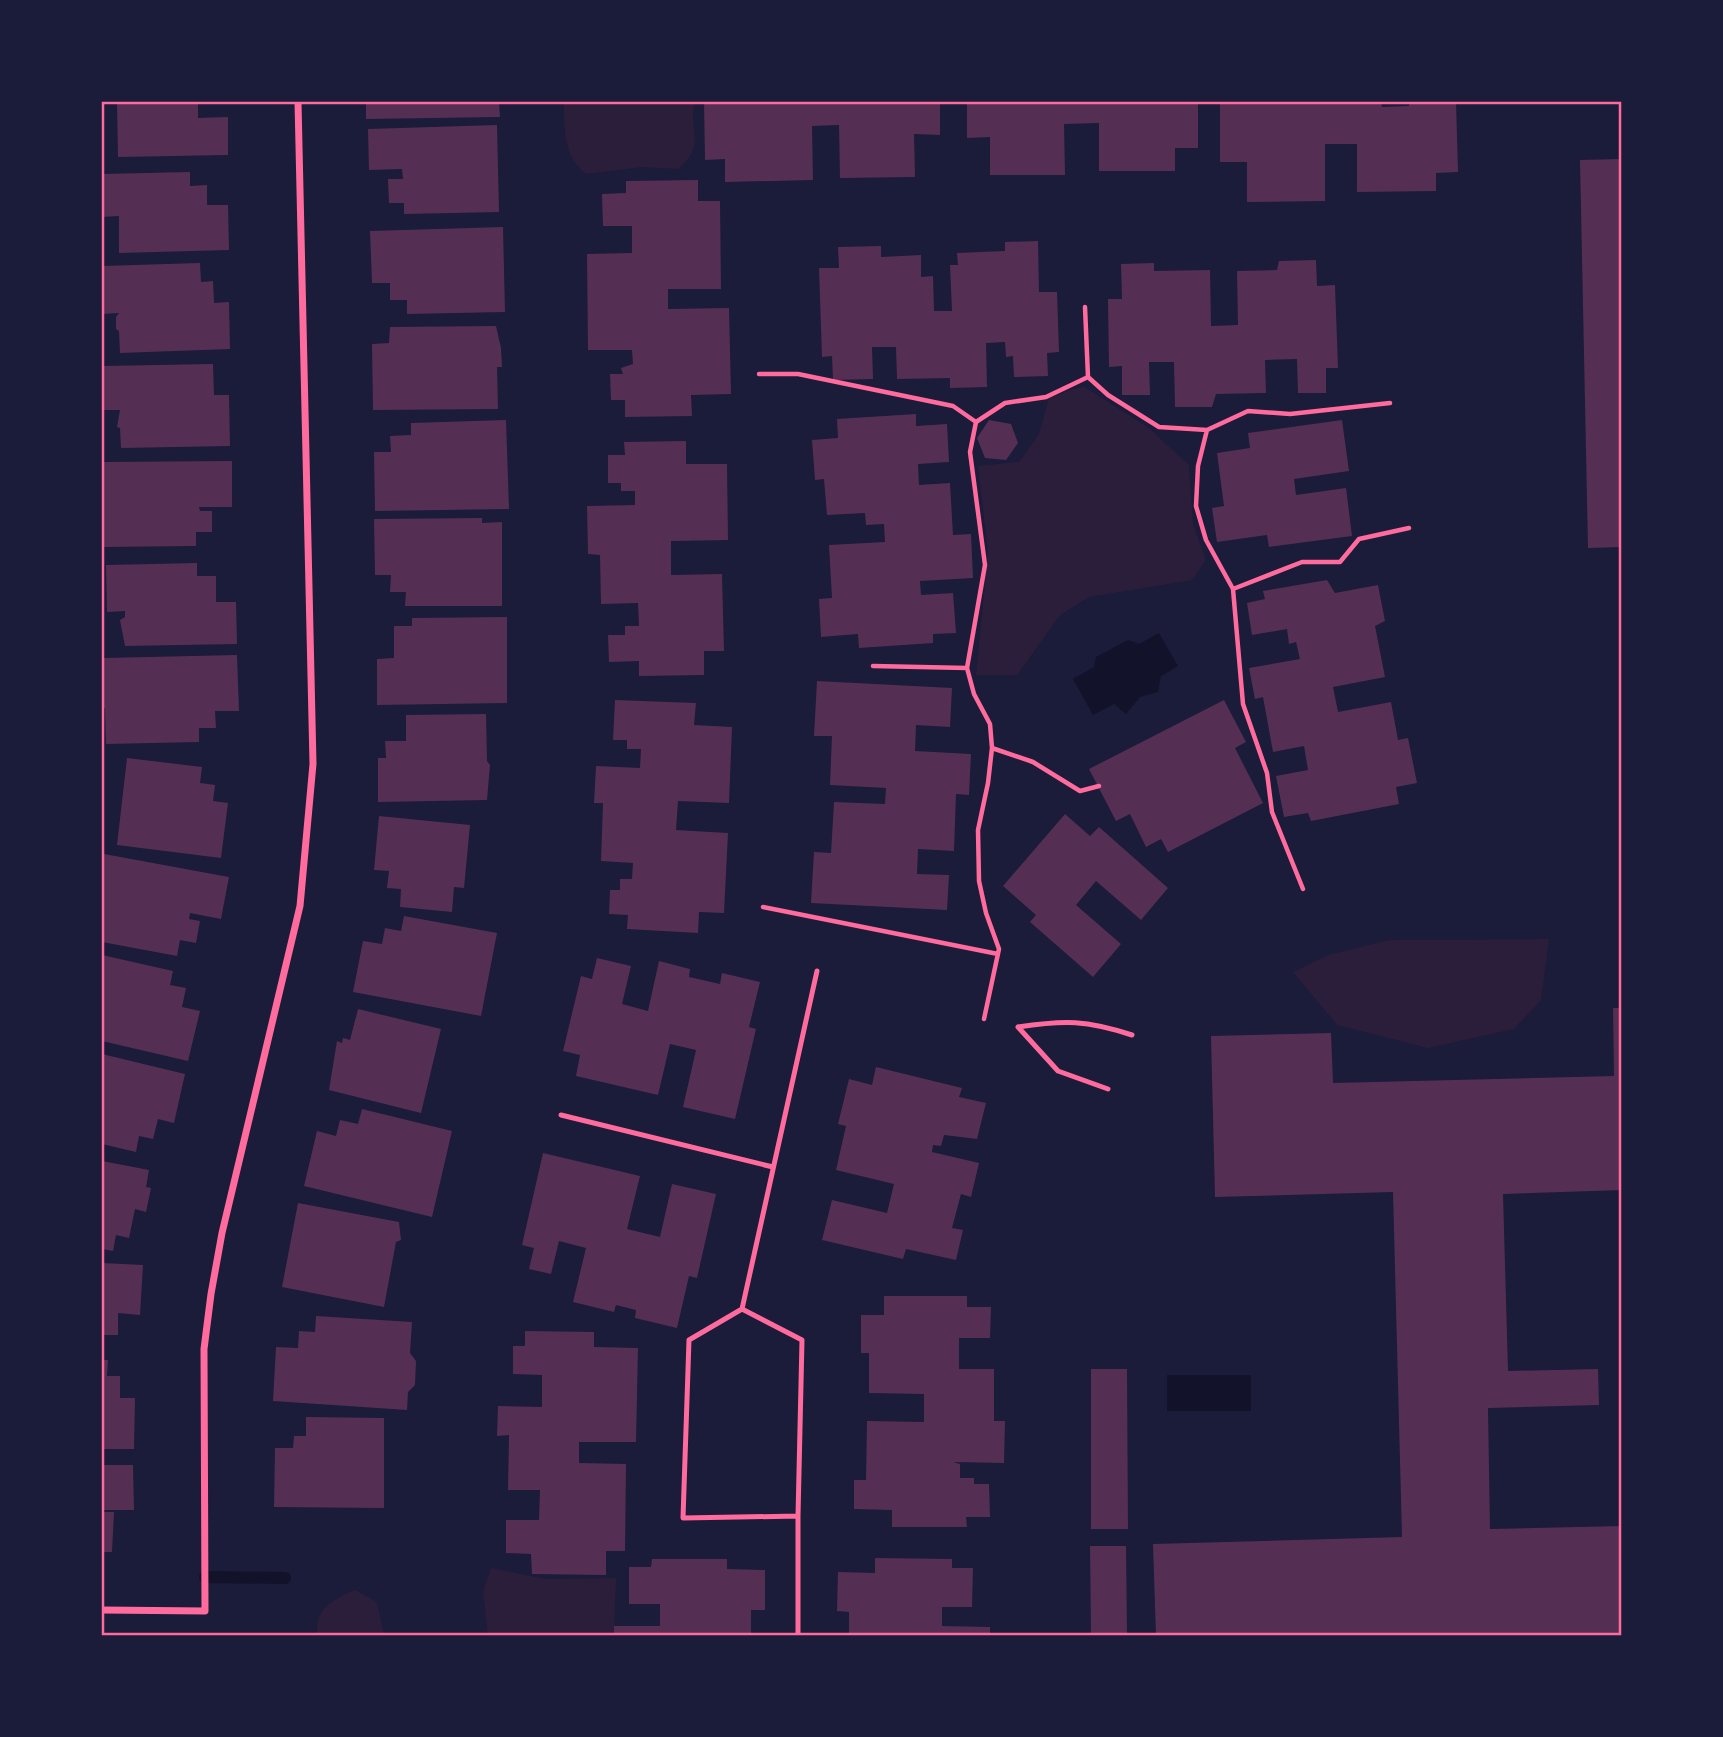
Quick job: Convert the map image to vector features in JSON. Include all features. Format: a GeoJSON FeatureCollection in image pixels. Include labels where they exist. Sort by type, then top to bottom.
{"type":"FeatureCollection","features":[{"type":"Feature","properties":{"kind":"street"},"geometry":{"type":"LineString","coordinates":[[102,1610],[205,1611],[204,1349],[211,1294],[222,1233],[299,906],[312,776],[298,102]]}},
{"type":"Feature","properties":{"kind":"lane"},"geometry":{"type":"LineString","coordinates":[[798,1516],[683,1518],[689,1340],[742,1309],[817,971]]}},
{"type":"Feature","properties":{"kind":"lane"},"geometry":{"type":"LineString","coordinates":[[1108,1089],[1058,1071],[1018,1027],[1070,1020],[1102,1025],[1132,1035]]}},
{"type":"Feature","properties":{"kind":"lane"},"geometry":{"type":"LineString","coordinates":[[561,1115],[774,1167]]}},
{"type":"Feature","properties":{"kind":"lane"},"geometry":{"type":"LineString","coordinates":[[742,1309],[802,1339],[798,1636]]}},
{"type":"Feature","properties":{"kind":"path"},"geometry":{"type":"LineString","coordinates":[[1085,307],[1087,377],[1108,395],[1159,427],[1208,430],[1248,411],[1290,414],[1390,403]]}},
{"type":"Feature","properties":{"kind":"path"},"geometry":{"type":"LineString","coordinates":[[759,374],[798,374],[953,406],[976,422]]}},
{"type":"Feature","properties":{"kind":"path"},"geometry":{"type":"LineString","coordinates":[[984,1019],[998,954],[979,881],[978,843],[992,748],[990,724],[974,694],[967,668],[985,565],[970,452],[976,422],[1005,403],[1046,397],[1087,377]]}},
{"type":"Feature","properties":{"kind":"path"},"geometry":{"type":"LineString","coordinates":[[1208,430],[1198,466],[1196,506],[1206,540],[1233,589],[1242,704],[1267,773],[1272,812],[1303,889]]}},
{"type":"Feature","properties":{"kind":"path"},"geometry":{"type":"LineString","coordinates":[[1233,589],[1301,562],[1340,562],[1359,539],[1409,528]]}},
{"type":"Feature","properties":{"kind":"path"},"geometry":{"type":"LineString","coordinates":[[873,666],[967,668]]}},
{"type":"Feature","properties":{"kind":"path"},"geometry":{"type":"LineString","coordinates":[[992,748],[1033,762],[1080,791],[1098,786]]}},
{"type":"Feature","properties":{"kind":"path"},"geometry":{"type":"LineString","coordinates":[[763,907],[998,954]]}},
{"type":"Feature","properties":{"kind":"shaded area"},"geometry":{"type":"Polygon","coordinates":[[[564,102],[695,102],[695,138],[692,152],[678,169],[643,167],[586,174],[578,167],[569,151],[564,102]]]}},
{"type":"Feature","properties":{"kind":"shaded area"},"geometry":{"type":"Polygon","coordinates":[[[1083,386],[1149,428],[1189,465],[1193,524],[1206,560],[1192,580],[1089,597],[1060,615],[1017,675],[976,675],[988,552],[978,466],[1019,462],[1039,434],[1049,398],[1083,386]]]}},
{"type":"Feature","properties":{"kind":"shaded area"},"geometry":{"type":"Polygon","coordinates":[[[1159,633],[1178,666],[1161,676],[1158,692],[1140,697],[1126,714],[1114,704],[1093,715],[1073,679],[1094,667],[1096,657],[1128,640],[1139,644],[1159,633]]]}},
{"type":"Feature","properties":{"kind":"shaded area"},"geometry":{"type":"Polygon","coordinates":[[[1549,939],[1541,1000],[1514,1029],[1428,1048],[1337,1025],[1293,972],[1328,955],[1389,940],[1549,939]]]}},
{"type":"Feature","properties":{"kind":"shaded area"},"geometry":{"type":"Polygon","coordinates":[[[1167,1375],[1251,1375],[1251,1411],[1167,1411],[1167,1375]]]}},
{"type":"Feature","properties":{"kind":"shaded area"},"geometry":{"type":"Polygon","coordinates":[[[491,1568],[546,1579],[616,1578],[614,1635],[488,1635],[483,1591],[491,1568]]]}},
{"type":"Feature","properties":{"kind":"shaded area"},"geometry":{"type":"Polygon","coordinates":[[[355,1590],[377,1602],[384,1635],[317,1635],[319,1618],[327,1606],[355,1590]]]}},
{"type":"Feature","properties":{"kind":"building"},"geometry":{"type":"Polygon","coordinates":[[[117,102],[198,102],[198,118],[228,117],[228,155],[118,157],[117,102]]]}},
{"type":"Feature","properties":{"kind":"building"},"geometry":{"type":"Polygon","coordinates":[[[366,102],[499,102],[500,117],[366,119],[366,102]]]}},
{"type":"Feature","properties":{"kind":"building"},"geometry":{"type":"Polygon","coordinates":[[[704,102],[940,102],[940,135],[914,134],[915,177],[840,178],[839,125],[812,126],[813,180],[725,182],[725,159],[705,160],[704,102]]]}},
{"type":"Feature","properties":{"kind":"building"},"geometry":{"type":"Polygon","coordinates":[[[967,102],[1198,102],[1198,148],[1175,148],[1175,171],[1099,171],[1099,123],[1064,124],[1065,175],[990,175],[990,137],[967,138],[967,102]]]}},
{"type":"Feature","properties":{"kind":"building"},"geometry":{"type":"Polygon","coordinates":[[[1220,102],[1381,102],[1382,107],[1409,106],[1409,102],[1456,102],[1458,172],[1436,173],[1436,191],[1357,192],[1357,144],[1325,144],[1325,201],[1247,202],[1247,162],[1220,162],[1220,102]]]}},
{"type":"Feature","properties":{"kind":"building"},"geometry":{"type":"Polygon","coordinates":[[[497,125],[499,212],[404,214],[404,203],[389,203],[388,179],[403,179],[402,169],[369,170],[368,129],[497,125]]]}},
{"type":"Feature","properties":{"kind":"building"},"geometry":{"type":"Polygon","coordinates":[[[1622,159],[1622,547],[1588,548],[1580,160],[1622,159]]]}},
{"type":"Feature","properties":{"kind":"building"},"geometry":{"type":"Polygon","coordinates":[[[190,172],[190,186],[207,185],[207,205],[228,205],[229,250],[119,253],[119,216],[102,217],[102,174],[190,172]]]}},
{"type":"Feature","properties":{"kind":"building"},"geometry":{"type":"Polygon","coordinates":[[[698,180],[698,201],[720,201],[721,289],[668,289],[668,309],[729,308],[731,394],[691,395],[692,416],[625,417],[625,400],[611,400],[610,374],[623,374],[621,368],[633,364],[632,350],[588,350],[587,254],[632,253],[632,226],[603,226],[602,194],[626,193],[626,181],[698,180]]]}},
{"type":"Feature","properties":{"kind":"building"},"geometry":{"type":"Polygon","coordinates":[[[503,227],[505,312],[407,314],[407,300],[390,300],[390,283],[372,283],[370,231],[503,227]]]}},
{"type":"Feature","properties":{"kind":"building"},"geometry":{"type":"Polygon","coordinates":[[[1038,241],[1039,292],[1057,292],[1059,352],[1047,353],[1048,376],[1014,377],[1013,356],[1006,357],[1005,342],[986,343],[987,387],[950,388],[950,378],[897,379],[896,347],[872,347],[873,379],[833,380],[832,356],[822,357],[819,268],[839,268],[838,247],[881,246],[881,257],[921,255],[921,277],[933,276],[934,311],[952,311],[950,265],[958,265],[957,253],[1005,251],[1005,242],[1038,241]]]}},
{"type":"Feature","properties":{"kind":"building"},"geometry":{"type":"Polygon","coordinates":[[[1316,260],[1317,286],[1335,285],[1338,368],[1326,368],[1326,393],[1298,393],[1297,359],[1265,360],[1266,393],[1216,394],[1212,407],[1175,407],[1174,362],[1149,362],[1150,395],[1122,395],[1122,366],[1109,367],[1108,299],[1122,299],[1121,264],[1154,263],[1154,271],[1210,270],[1211,326],[1238,325],[1237,271],[1277,270],[1279,261],[1316,260]]]}},
{"type":"Feature","properties":{"kind":"building"},"geometry":{"type":"Polygon","coordinates":[[[200,263],[201,282],[213,281],[214,303],[229,302],[230,349],[120,353],[119,331],[116,329],[116,317],[119,313],[102,314],[102,266],[200,263]]]}},
{"type":"Feature","properties":{"kind":"building"},"geometry":{"type":"Polygon","coordinates":[[[496,326],[502,367],[497,367],[498,409],[373,410],[372,344],[389,343],[390,327],[496,326]]]}},
{"type":"Feature","properties":{"kind":"building"},"geometry":{"type":"Polygon","coordinates":[[[213,364],[214,395],[229,395],[230,446],[121,448],[120,428],[117,427],[120,410],[103,410],[102,366],[213,364]]]}},
{"type":"Feature","properties":{"kind":"building"},"geometry":{"type":"Polygon","coordinates":[[[916,414],[916,426],[947,424],[949,462],[918,464],[919,485],[950,483],[953,535],[971,534],[973,578],[920,581],[921,595],[953,593],[956,633],[933,634],[933,643],[859,648],[858,634],[821,637],[819,599],[832,598],[829,545],[885,542],[884,524],[866,525],[865,513],[827,515],[824,479],[815,480],[812,440],[838,438],[837,419],[916,414]]]}},
{"type":"Feature","properties":{"kind":"building"},"geometry":{"type":"Polygon","coordinates":[[[506,420],[509,509],[375,511],[374,452],[391,452],[390,436],[411,435],[411,423],[506,420]]]}},
{"type":"Feature","properties":{"kind":"building"},"geometry":{"type":"Polygon","coordinates":[[[989,420],[1011,424],[1018,443],[1006,460],[985,458],[977,438],[989,420]]]}},
{"type":"Feature","properties":{"kind":"building"},"geometry":{"type":"Polygon","coordinates":[[[1342,420],[1349,471],[1294,479],[1296,495],[1346,488],[1352,536],[1269,547],[1267,535],[1217,542],[1212,508],[1224,506],[1217,453],[1250,448],[1248,433],[1342,420]]]}},
{"type":"Feature","properties":{"kind":"building"},"geometry":{"type":"Polygon","coordinates":[[[686,441],[686,464],[727,464],[728,540],[671,541],[671,575],[722,574],[724,651],[704,651],[704,675],[639,676],[639,661],[609,662],[608,635],[625,635],[625,626],[639,626],[638,603],[601,604],[600,555],[588,554],[587,506],[635,505],[635,491],[621,491],[621,483],[608,483],[608,455],[625,455],[624,442],[686,441]]]}},
{"type":"Feature","properties":{"kind":"building"},"geometry":{"type":"Polygon","coordinates":[[[232,461],[232,507],[199,507],[200,511],[212,511],[212,532],[196,532],[196,546],[102,547],[102,462],[232,461]]]}},
{"type":"Feature","properties":{"kind":"building"},"geometry":{"type":"Polygon","coordinates":[[[482,518],[482,523],[502,522],[502,606],[405,606],[406,592],[390,592],[391,575],[375,575],[374,519],[482,518]]]}},
{"type":"Feature","properties":{"kind":"building"},"geometry":{"type":"Polygon","coordinates":[[[197,563],[197,576],[216,576],[216,602],[236,602],[237,644],[125,646],[120,620],[125,617],[125,611],[107,612],[106,565],[197,563]]]}},
{"type":"Feature","properties":{"kind":"building"},"geometry":{"type":"Polygon","coordinates":[[[1327,580],[1335,593],[1378,585],[1385,621],[1375,626],[1385,677],[1333,687],[1338,712],[1391,702],[1398,740],[1408,738],[1417,783],[1396,787],[1399,804],[1311,821],[1308,813],[1284,817],[1276,776],[1308,770],[1304,746],[1273,752],[1263,697],[1255,699],[1249,668],[1300,659],[1296,642],[1289,644],[1287,629],[1252,635],[1247,603],[1265,599],[1263,591],[1327,580]]]}},
{"type":"Feature","properties":{"kind":"building"},"geometry":{"type":"Polygon","coordinates":[[[507,617],[507,703],[377,705],[377,659],[394,658],[394,626],[412,626],[412,618],[507,617]]]}},
{"type":"Feature","properties":{"kind":"building"},"geometry":{"type":"Polygon","coordinates":[[[237,655],[239,711],[215,711],[216,728],[199,728],[199,742],[106,744],[105,709],[102,705],[104,658],[237,655]]]}},
{"type":"Feature","properties":{"kind":"building"},"geometry":{"type":"Polygon","coordinates":[[[817,681],[952,688],[950,727],[916,725],[915,751],[971,754],[969,795],[956,794],[954,851],[918,849],[917,874],[949,875],[947,910],[811,903],[814,852],[831,853],[834,802],[885,804],[886,788],[830,785],[832,736],[814,736],[817,681]]]}},
{"type":"Feature","properties":{"kind":"building"},"geometry":{"type":"Polygon","coordinates":[[[615,700],[696,703],[694,725],[732,727],[729,803],[678,801],[676,830],[728,833],[724,913],[699,912],[698,933],[627,929],[628,915],[609,914],[610,890],[620,890],[620,879],[632,879],[633,863],[601,861],[603,803],[594,803],[596,766],[640,768],[641,749],[627,749],[627,740],[613,740],[615,700]]]}},
{"type":"Feature","properties":{"kind":"building"},"geometry":{"type":"Polygon","coordinates":[[[1224,700],[1246,742],[1235,748],[1263,803],[1168,852],[1161,839],[1146,847],[1130,814],[1116,821],[1089,769],[1224,700]]]}},
{"type":"Feature","properties":{"kind":"building"},"geometry":{"type":"Polygon","coordinates":[[[486,714],[487,761],[490,765],[487,800],[378,802],[378,758],[386,758],[385,741],[406,741],[406,715],[486,714]]]}},
{"type":"Feature","properties":{"kind":"building"},"geometry":{"type":"Polygon","coordinates":[[[127,758],[202,767],[200,783],[215,785],[213,801],[228,803],[221,858],[117,845],[127,758]]]}},
{"type":"Feature","properties":{"kind":"building"},"geometry":{"type":"Polygon","coordinates":[[[1065,814],[1090,836],[1099,827],[1168,888],[1141,920],[1096,881],[1076,905],[1121,944],[1093,977],[1030,922],[1036,915],[1003,886],[1065,814]]]}},
{"type":"Feature","properties":{"kind":"building"},"geometry":{"type":"Polygon","coordinates":[[[379,816],[470,825],[464,888],[454,887],[452,912],[400,907],[401,889],[387,888],[389,871],[374,870],[379,816]]]}},
{"type":"Feature","properties":{"kind":"building"},"geometry":{"type":"Polygon","coordinates":[[[104,854],[229,877],[221,919],[190,913],[189,919],[200,921],[196,943],[180,940],[177,956],[102,942],[104,854]]]}},
{"type":"Feature","properties":{"kind":"building"},"geometry":{"type":"Polygon","coordinates":[[[404,916],[497,933],[481,1016],[353,992],[363,941],[382,944],[385,928],[401,931],[404,916]]]}},
{"type":"Feature","properties":{"kind":"building"},"geometry":{"type":"Polygon","coordinates":[[[102,955],[173,971],[170,985],[186,988],[182,1007],[200,1011],[188,1061],[102,1041],[102,955]]]}},
{"type":"Feature","properties":{"kind":"building"},"geometry":{"type":"Polygon","coordinates":[[[597,958],[631,966],[622,1004],[648,1011],[659,961],[690,969],[689,977],[720,984],[722,973],[760,982],[749,1027],[756,1029],[735,1119],[683,1107],[696,1050],[670,1044],[658,1095],[576,1076],[580,1055],[563,1051],[581,976],[592,979],[597,958]]]}},
{"type":"Feature","properties":{"kind":"building"},"geometry":{"type":"Polygon","coordinates":[[[1613,1008],[1622,1008],[1622,1190],[1503,1194],[1508,1371],[1598,1369],[1599,1405],[1488,1408],[1490,1529],[1622,1526],[1622,1634],[1156,1636],[1153,1544],[1402,1537],[1393,1192],[1215,1197],[1211,1036],[1331,1033],[1333,1083],[1614,1076],[1613,1008]]]}},
{"type":"Feature","properties":{"kind":"building"},"geometry":{"type":"Polygon","coordinates":[[[358,1009],[441,1029],[421,1113],[329,1090],[337,1041],[342,1043],[343,1038],[350,1040],[358,1009]]]}},
{"type":"Feature","properties":{"kind":"building"},"geometry":{"type":"Polygon","coordinates":[[[102,1054],[185,1074],[174,1123],[158,1119],[153,1139],[139,1136],[136,1152],[102,1144],[102,1054]]]}},
{"type":"Feature","properties":{"kind":"building"},"geometry":{"type":"Polygon","coordinates":[[[876,1067],[962,1088],[959,1097],[986,1103],[977,1139],[944,1135],[941,1146],[933,1145],[932,1152],[979,1163],[971,1197],[961,1194],[952,1228],[963,1230],[956,1260],[906,1249],[903,1259],[822,1240],[832,1200],[887,1213],[894,1184],[836,1170],[846,1126],[838,1124],[849,1079],[872,1085],[876,1067]]]}},
{"type":"Feature","properties":{"kind":"building"},"geometry":{"type":"Polygon","coordinates":[[[362,1109],[452,1131],[432,1217],[304,1186],[317,1131],[336,1136],[340,1120],[358,1124],[362,1109]]]}},
{"type":"Feature","properties":{"kind":"building"},"geometry":{"type":"Polygon","coordinates":[[[543,1153],[640,1176],[627,1229],[660,1237],[672,1184],[716,1194],[697,1278],[689,1276],[677,1328],[635,1318],[636,1310],[616,1305],[614,1312],[573,1302],[586,1248],[559,1241],[551,1274],[529,1269],[534,1248],[522,1245],[543,1153]]]}},
{"type":"Feature","properties":{"kind":"building"},"geometry":{"type":"Polygon","coordinates":[[[102,1161],[149,1170],[146,1187],[151,1188],[146,1212],[135,1209],[129,1238],[116,1235],[113,1251],[102,1249],[102,1161]]]}},
{"type":"Feature","properties":{"kind":"building"},"geometry":{"type":"Polygon","coordinates":[[[298,1203],[399,1222],[401,1240],[396,1242],[384,1307],[282,1287],[298,1203]]]}},
{"type":"Feature","properties":{"kind":"building"},"geometry":{"type":"Polygon","coordinates":[[[102,1263],[143,1265],[140,1315],[118,1313],[118,1335],[102,1335],[102,1263]]]}},
{"type":"Feature","properties":{"kind":"building"},"geometry":{"type":"Polygon","coordinates":[[[884,1296],[967,1296],[967,1307],[991,1307],[990,1338],[959,1338],[959,1369],[994,1369],[994,1421],[1005,1421],[1004,1463],[953,1462],[960,1464],[960,1478],[974,1478],[974,1484],[989,1484],[990,1517],[966,1517],[967,1527],[892,1527],[892,1510],[854,1509],[854,1480],[866,1480],[867,1421],[924,1422],[924,1394],[869,1393],[869,1353],[861,1353],[861,1315],[884,1315],[884,1296]]]}},
{"type":"Feature","properties":{"kind":"building"},"geometry":{"type":"Polygon","coordinates":[[[316,1316],[412,1322],[410,1353],[416,1361],[415,1385],[408,1392],[407,1410],[273,1401],[276,1347],[298,1348],[299,1331],[315,1332],[316,1316]]]}},
{"type":"Feature","properties":{"kind":"building"},"geometry":{"type":"Polygon","coordinates":[[[525,1331],[594,1332],[594,1347],[638,1348],[636,1442],[579,1442],[579,1463],[626,1464],[625,1551],[606,1551],[606,1575],[532,1574],[531,1554],[506,1553],[506,1520],[539,1520],[540,1490],[508,1490],[509,1435],[497,1436],[498,1406],[542,1407],[542,1375],[513,1374],[513,1346],[525,1346],[525,1331]]]}},
{"type":"Feature","properties":{"kind":"building"},"geometry":{"type":"Polygon","coordinates":[[[102,1360],[108,1360],[107,1376],[120,1376],[120,1398],[135,1398],[134,1449],[102,1449],[102,1360]]]}},
{"type":"Feature","properties":{"kind":"building"},"geometry":{"type":"Polygon","coordinates":[[[1091,1369],[1127,1369],[1128,1529],[1091,1529],[1091,1369]]]}},
{"type":"Feature","properties":{"kind":"building"},"geometry":{"type":"Polygon","coordinates":[[[306,1417],[384,1418],[384,1508],[274,1507],[275,1448],[293,1448],[294,1436],[306,1436],[306,1417]]]}},
{"type":"Feature","properties":{"kind":"building"},"geometry":{"type":"Polygon","coordinates":[[[102,1465],[133,1465],[134,1510],[102,1510],[102,1465]]]}},
{"type":"Feature","properties":{"kind":"building"},"geometry":{"type":"Polygon","coordinates":[[[102,1512],[114,1512],[112,1552],[102,1552],[102,1512]]]}},
{"type":"Feature","properties":{"kind":"building"},"geometry":{"type":"Polygon","coordinates":[[[1090,1546],[1126,1546],[1127,1636],[1091,1636],[1090,1546]]]}},
{"type":"Feature","properties":{"kind":"building"},"geometry":{"type":"Polygon","coordinates":[[[875,1558],[952,1559],[952,1568],[973,1568],[972,1607],[942,1607],[942,1626],[990,1627],[990,1636],[849,1636],[849,1612],[837,1611],[838,1572],[875,1573],[875,1558]]]}},
{"type":"Feature","properties":{"kind":"building"},"geometry":{"type":"Polygon","coordinates":[[[652,1559],[727,1559],[727,1569],[765,1570],[765,1610],[751,1610],[751,1636],[614,1636],[614,1626],[660,1626],[660,1604],[629,1604],[629,1567],[651,1567],[652,1559]]]}},
{"type":"Feature","properties":{"kind":"waterway"},"geometry":{"type":"LineString","coordinates":[[205,1577],[285,1578]]}}]}
